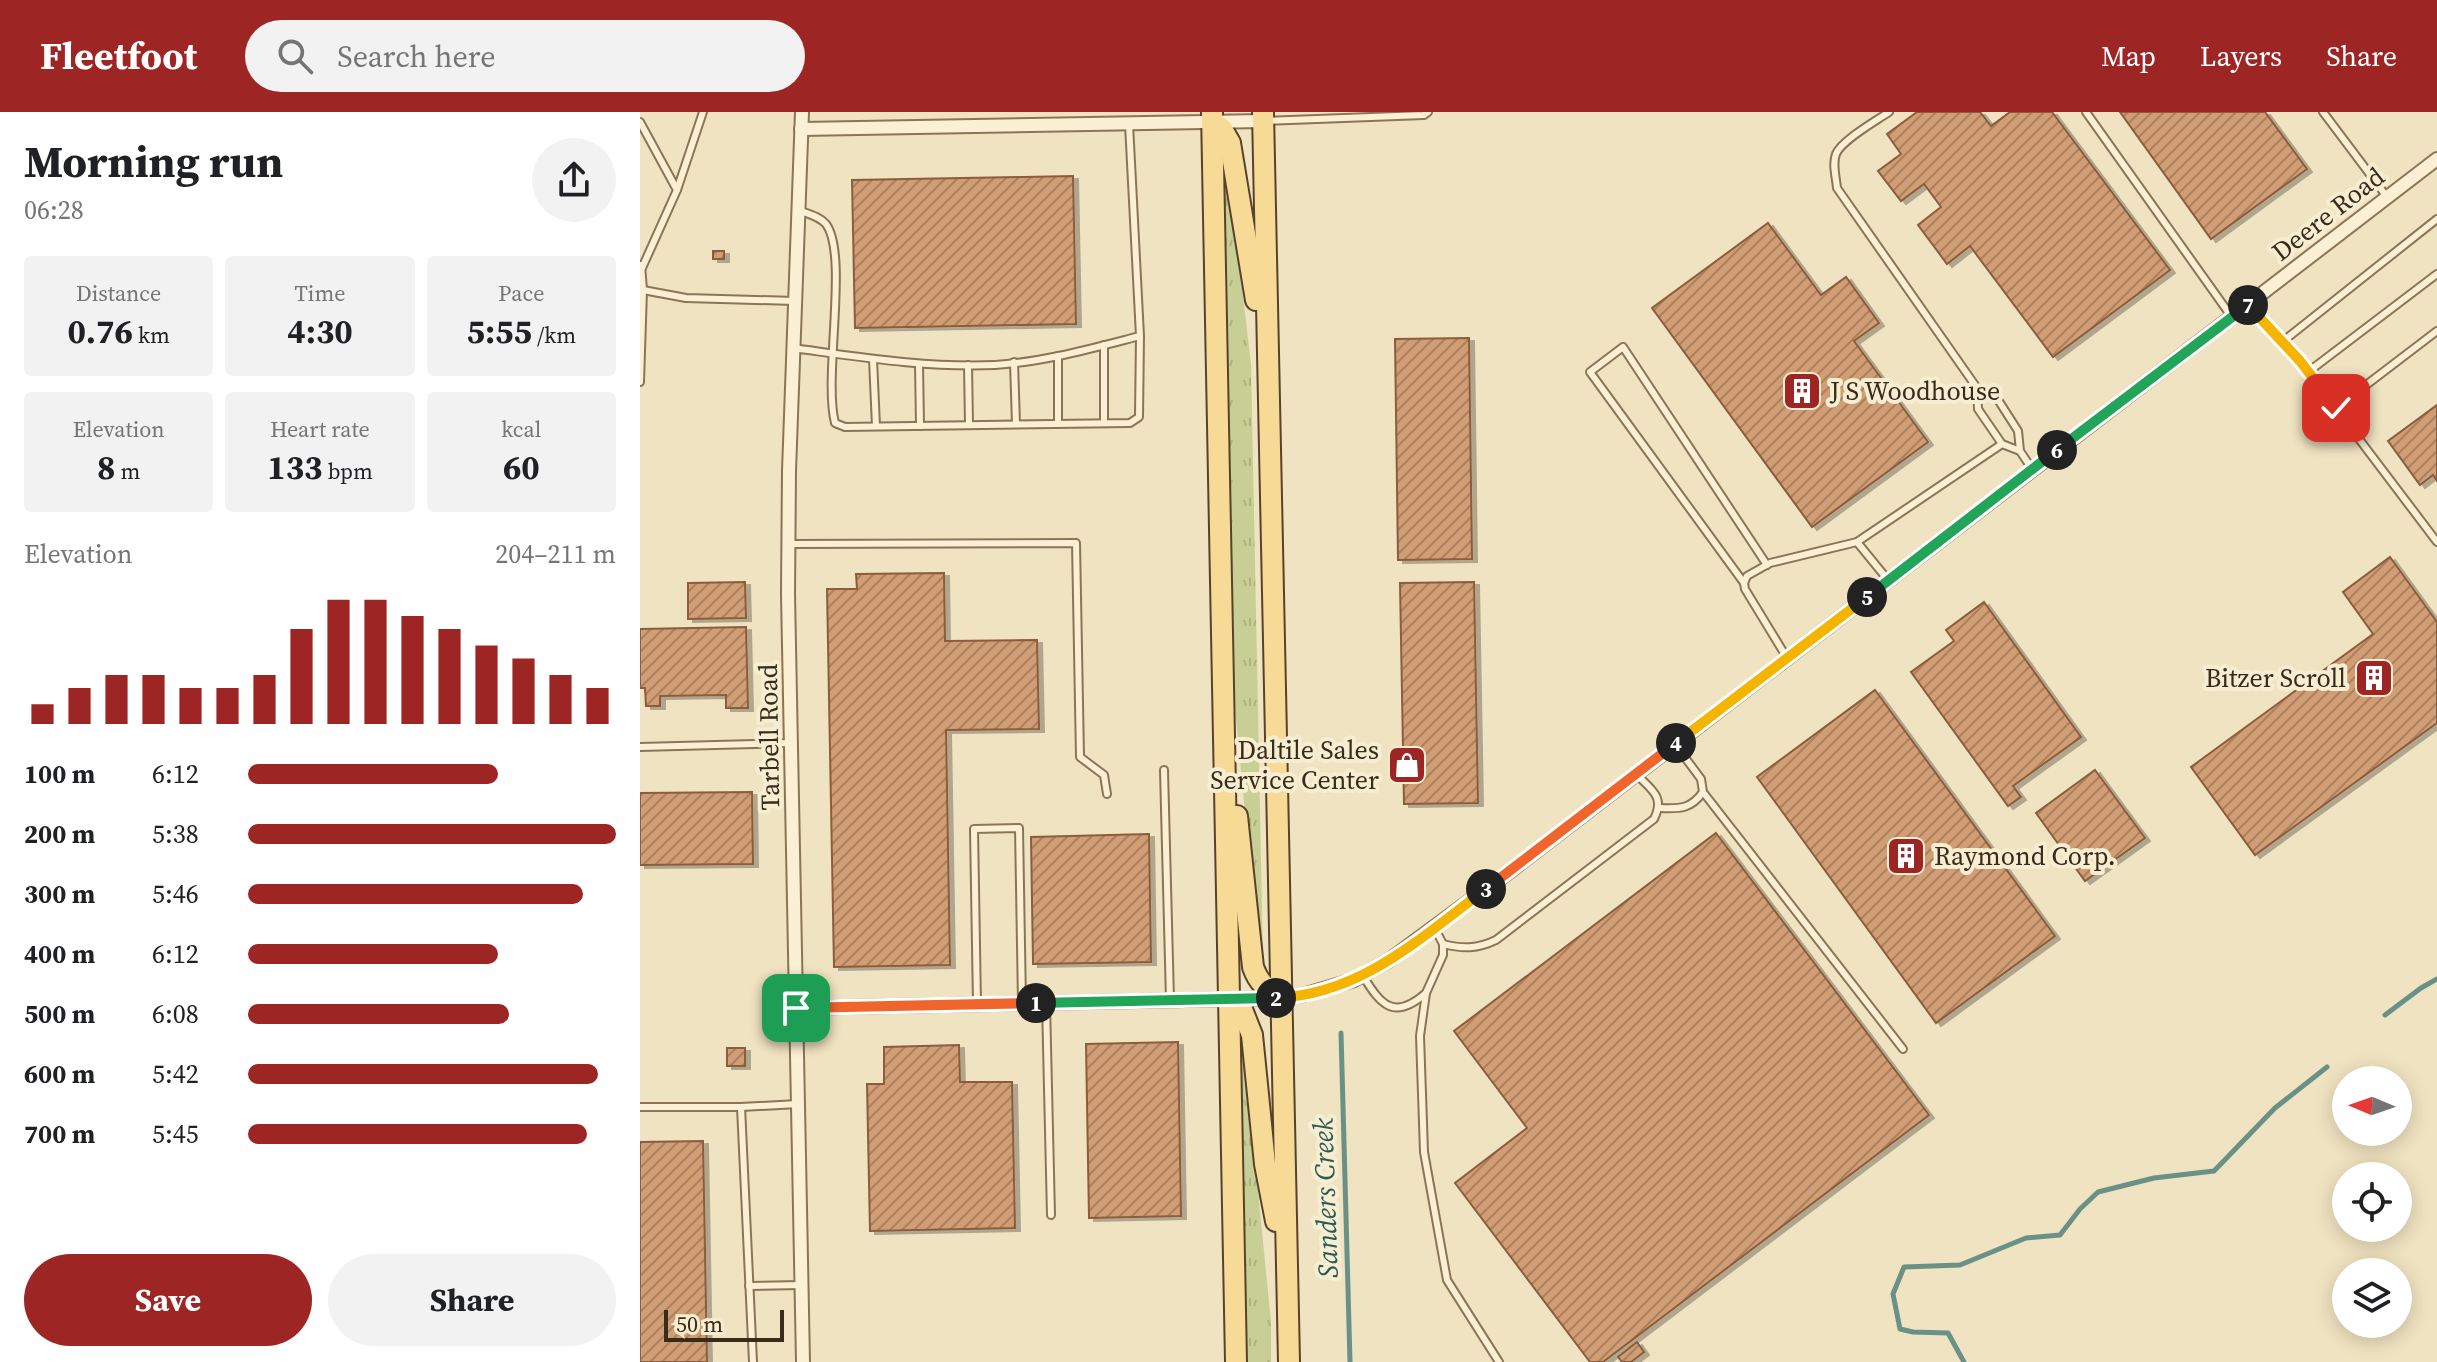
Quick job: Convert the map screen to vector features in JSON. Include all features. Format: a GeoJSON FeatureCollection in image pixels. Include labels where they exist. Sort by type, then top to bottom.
{"type":"FeatureCollection","features":[{"type":"Feature","properties":{"kind":"main road"},"geometry":{"type":"LineString","coordinates":[[1257,115],[1268,370],[1289,1362]]}},
{"type":"Feature","properties":{"kind":"main road"},"geometry":{"type":"LineString","coordinates":[[1212,117],[1230,143],[1268,370]]}},
{"type":"Feature","properties":{"kind":"main road"},"geometry":{"type":"LineString","coordinates":[[1212,117],[1236,1362]]}},
{"type":"Feature","properties":{"kind":"main road"},"geometry":{"type":"LineString","coordinates":[[1225,733],[1242,852],[1253,967],[1263,986],[1281,998]]}},
{"type":"Feature","properties":{"kind":"main road"},"geometry":{"type":"LineString","coordinates":[[1230,999],[1241,1007],[1252,1035],[1265,1164],[1287,1276]]}},
{"type":"Feature","properties":{"kind":"street","name":"Tarbell Road"},"geometry":{"type":"LineString","coordinates":[[802,112],[788,544],[803,1362]]}},
{"type":"Feature","properties":{"kind":"street"},"geometry":{"type":"LineString","coordinates":[[801,129],[1129,124],[1257,115]]}},
{"type":"Feature","properties":{"kind":"street","name":"Deere Road"},"geometry":{"type":"LineString","coordinates":[[796,1008],[1281,998],[1334,988],[1363,976],[1434,927],[1636,774],[2437,159]]}},
{"type":"Feature","properties":{"kind":"lane"},"geometry":{"type":"LineString","coordinates":[[640,382],[641,265],[677,190],[703,112]]}},
{"type":"Feature","properties":{"kind":"lane"},"geometry":{"type":"LineString","coordinates":[[1257,115],[1424,115],[1428,112]]}},
{"type":"Feature","properties":{"kind":"lane"},"geometry":{"type":"LineString","coordinates":[[1889,112],[1844,144],[1836,154],[1834,170],[1837,188],[1977,388],[1978,409],[2002,444],[2020,451]]}},
{"type":"Feature","properties":{"kind":"lane"},"geometry":{"type":"LineString","coordinates":[[2086,112],[2231,316]]}},
{"type":"Feature","properties":{"kind":"lane"},"geometry":{"type":"LineString","coordinates":[[2323,112],[2387,197]]}},
{"type":"Feature","properties":{"kind":"lane"},"geometry":{"type":"LineString","coordinates":[[640,122],[677,190]]}},
{"type":"Feature","properties":{"kind":"lane"},"geometry":{"type":"LineString","coordinates":[[798,210],[826,224],[834,240],[832,413],[835,423],[845,427],[1130,423],[1139,417],[1140,336],[1129,124]]}},
{"type":"Feature","properties":{"kind":"lane"},"geometry":{"type":"LineString","coordinates":[[2282,342],[2437,219]]}},
{"type":"Feature","properties":{"kind":"lane"},"geometry":{"type":"LineString","coordinates":[[2308,372],[2437,274]]}},
{"type":"Feature","properties":{"kind":"lane"},"geometry":{"type":"LineString","coordinates":[[643,290],[686,298],[795,301]]}},
{"type":"Feature","properties":{"kind":"lane"},"geometry":{"type":"LineString","coordinates":[[2247,304],[2308,372],[2437,542]]}},
{"type":"Feature","properties":{"kind":"lane"},"geometry":{"type":"LineString","coordinates":[[2336,408],[2437,331]]}},
{"type":"Feature","properties":{"kind":"lane"},"geometry":{"type":"LineString","coordinates":[[793,348],[919,364],[968,365],[1058,356],[1140,336]]}},
{"type":"Feature","properties":{"kind":"lane"},"geometry":{"type":"LineString","coordinates":[[1104,345],[1104,423]]}},
{"type":"Feature","properties":{"kind":"lane"},"geometry":{"type":"LineString","coordinates":[[1767,565],[1623,347],[1590,372],[1744,583],[1787,658]]}},
{"type":"Feature","properties":{"kind":"lane"},"geometry":{"type":"LineString","coordinates":[[1058,356],[1058,424]]}},
{"type":"Feature","properties":{"kind":"lane"},"geometry":{"type":"LineString","coordinates":[[873,359],[876,426]]}},
{"type":"Feature","properties":{"kind":"lane"},"geometry":{"type":"LineString","coordinates":[[1014,362],[1016,424]]}},
{"type":"Feature","properties":{"kind":"lane"},"geometry":{"type":"LineString","coordinates":[[919,364],[920,426]]}},
{"type":"Feature","properties":{"kind":"lane"},"geometry":{"type":"LineString","coordinates":[[968,365],[969,425]]}},
{"type":"Feature","properties":{"kind":"lane"},"geometry":{"type":"LineString","coordinates":[[1977,388],[1995,395],[2018,431],[2020,451],[2032,469]]}},
{"type":"Feature","properties":{"kind":"lane"},"geometry":{"type":"LineString","coordinates":[[1744,583],[1747,576],[1767,565],[1857,542],[2002,444]]}},
{"type":"Feature","properties":{"kind":"lane"},"geometry":{"type":"LineString","coordinates":[[1857,542],[1888,580]]}},
{"type":"Feature","properties":{"kind":"lane"},"geometry":{"type":"LineString","coordinates":[[788,544],[1076,543],[1080,757],[1104,775],[1107,794]]}},
{"type":"Feature","properties":{"kind":"lane"},"geometry":{"type":"LineString","coordinates":[[640,747],[791,743]]}},
{"type":"Feature","properties":{"kind":"lane"},"geometry":{"type":"LineString","coordinates":[[1675,744],[1701,779],[1703,792],[1903,1049]]}},
{"type":"Feature","properties":{"kind":"lane"},"geometry":{"type":"LineString","coordinates":[[1164,770],[1170,1000]]}},
{"type":"Feature","properties":{"kind":"lane"},"geometry":{"type":"LineString","coordinates":[[1443,944],[1479,948],[1496,940],[1654,819],[1660,808],[1657,796],[1636,774]]}},
{"type":"Feature","properties":{"kind":"lane"},"geometry":{"type":"LineString","coordinates":[[1660,808],[1677,809],[1695,804],[1703,792]]}},
{"type":"Feature","properties":{"kind":"lane"},"geometry":{"type":"LineString","coordinates":[[977,1004],[974,829],[1019,828],[1022,1003]]}},
{"type":"Feature","properties":{"kind":"lane"},"geometry":{"type":"LineString","coordinates":[[1434,927],[1443,944],[1443,955],[1426,993],[1420,1036],[1424,1152],[1447,1280],[1499,1362]]}},
{"type":"Feature","properties":{"kind":"lane"},"geometry":{"type":"LineString","coordinates":[[1363,976],[1377,998],[1390,1007],[1413,1005],[1426,993]]}},
{"type":"Feature","properties":{"kind":"lane"},"geometry":{"type":"LineString","coordinates":[[1046,1003],[1051,1215]]}},
{"type":"Feature","properties":{"kind":"lane"},"geometry":{"type":"LineString","coordinates":[[640,1107],[798,1104]]}},
{"type":"Feature","properties":{"kind":"lane"},"geometry":{"type":"LineString","coordinates":[[741,1107],[753,1362]]}},
{"type":"Feature","properties":{"kind":"lane"},"geometry":{"type":"LineString","coordinates":[[749,1286],[802,1285]]}},
{"type":"Feature","properties":{"kind":"green space"},"geometry":{"type":"Polygon","coordinates":[[[1224,162],[1227,162],[1251,364],[1263,959],[1259,959],[1233,687],[1224,162]]]}},
{"type":"Feature","properties":{"kind":"green space"},"geometry":{"type":"Polygon","coordinates":[[[1243,1040],[1271,1322],[1271,1362],[1247,1362],[1243,1040]]]}},
{"type":"Feature","properties":{"kind":"building"},"geometry":{"type":"Polygon","coordinates":[[[1917,112],[1980,112],[1991,126],[2010,112],[2052,112],[2170,270],[2053,357],[1970,246],[1947,264],[1918,225],[1941,207],[1924,184],[1901,201],[1878,171],[1901,154],[1887,134],[1917,112]]]}},
{"type":"Feature","properties":{"kind":"building"},"geometry":{"type":"Polygon","coordinates":[[[2120,112],[2265,112],[2307,169],[2211,239],[2120,112]]]}},
{"type":"Feature","properties":{"kind":"building"},"geometry":{"type":"Polygon","coordinates":[[[1073,176],[1076,324],[855,328],[852,180],[1073,176]]]}},
{"type":"Feature","properties":{"kind":"building","name":"J S Woodhouse"},"geometry":{"type":"Polygon","coordinates":[[[1768,223],[1821,295],[1846,277],[1879,323],[1854,341],[1928,442],[1812,527],[1652,308],[1768,223]]]}},
{"type":"Feature","properties":{"kind":"building"},"geometry":{"type":"Polygon","coordinates":[[[713,251],[724,251],[724,259],[713,259],[713,251]]]}},
{"type":"Feature","properties":{"kind":"building"},"geometry":{"type":"Polygon","coordinates":[[[1469,338],[1472,559],[1398,560],[1395,339],[1469,338]]]}},
{"type":"Feature","properties":{"kind":"building"},"geometry":{"type":"Polygon","coordinates":[[[2437,405],[2437,481],[2433,475],[2420,485],[2388,441],[2437,405]]]}},
{"type":"Feature","properties":{"kind":"building","name":"Bitzer Scroll"},"geometry":{"type":"Polygon","coordinates":[[[2390,557],[2437,622],[2437,723],[2255,855],[2191,767],[2373,634],[2343,592],[2390,557]]]}},
{"type":"Feature","properties":{"kind":"building"},"geometry":{"type":"Polygon","coordinates":[[[944,573],[945,641],[1037,640],[1039,729],[946,730],[950,965],[834,967],[827,589],[857,589],[856,574],[944,573]]]}},
{"type":"Feature","properties":{"kind":"building"},"geometry":{"type":"Polygon","coordinates":[[[745,582],[746,618],[688,619],[688,583],[745,582]]]}},
{"type":"Feature","properties":{"kind":"building"},"geometry":{"type":"Polygon","coordinates":[[[1474,582],[1478,803],[1404,804],[1400,583],[1474,582]]]}},
{"type":"Feature","properties":{"kind":"building"},"geometry":{"type":"Polygon","coordinates":[[[1984,602],[2081,737],[2013,786],[2021,797],[2008,806],[1911,672],[1954,641],[1946,630],[1984,602]]]}},
{"type":"Feature","properties":{"kind":"building"},"geometry":{"type":"Polygon","coordinates":[[[746,627],[748,708],[726,708],[726,695],[660,696],[660,706],[646,706],[645,688],[640,688],[640,629],[746,627]]]}},
{"type":"Feature","properties":{"kind":"building","name":"Raymond Corp."},"geometry":{"type":"Polygon","coordinates":[[[1875,690],[2055,936],[1936,1023],[1757,777],[1875,690]]]}},
{"type":"Feature","properties":{"kind":"building"},"geometry":{"type":"Polygon","coordinates":[[[2095,770],[2145,838],[2085,881],[2036,813],[2095,770]]]}},
{"type":"Feature","properties":{"kind":"building"},"geometry":{"type":"Polygon","coordinates":[[[752,792],[753,864],[640,865],[640,793],[752,792]]]}},
{"type":"Feature","properties":{"kind":"building"},"geometry":{"type":"Polygon","coordinates":[[[1716,833],[1929,1115],[1603,1362],[1590,1362],[1455,1183],[1527,1128],[1454,1031],[1716,833]]]}},
{"type":"Feature","properties":{"kind":"building"},"geometry":{"type":"Polygon","coordinates":[[[1149,834],[1151,962],[1033,964],[1031,837],[1149,834]]]}},
{"type":"Feature","properties":{"kind":"building"},"geometry":{"type":"Polygon","coordinates":[[[1178,1042],[1181,1216],[1089,1218],[1086,1044],[1178,1042]]]}},
{"type":"Feature","properties":{"kind":"building"},"geometry":{"type":"Polygon","coordinates":[[[959,1045],[960,1082],[1012,1082],[1015,1228],[870,1231],[867,1084],[884,1084],[884,1047],[959,1045]]]}},
{"type":"Feature","properties":{"kind":"building"},"geometry":{"type":"Polygon","coordinates":[[[727,1048],[745,1048],[745,1066],[727,1066],[727,1048]]]}},
{"type":"Feature","properties":{"kind":"building"},"geometry":{"type":"Polygon","coordinates":[[[703,1141],[707,1362],[640,1362],[640,1142],[703,1141]]]}},
{"type":"Feature","properties":{"kind":"building"},"geometry":{"type":"Polygon","coordinates":[[[1637,1342],[1644,1352],[1631,1362],[1622,1362],[1618,1357],[1637,1342]]]}},
{"type":"Feature","properties":{"kind":"waterway"},"geometry":{"type":"LineString","coordinates":[[2385,1015],[2437,979]]}},
{"type":"Feature","properties":{"kind":"waterway","name":"Sanders Creek"},"geometry":{"type":"LineString","coordinates":[[1341,1033],[1350,1362]]}},
{"type":"Feature","properties":{"kind":"waterway"},"geometry":{"type":"LineString","coordinates":[[1964,1362],[1948,1333],[1900,1329],[1893,1294],[1904,1267],[1960,1265],[2026,1238],[2060,1235],[2098,1192],[2154,1178],[2214,1171],[2275,1108],[2327,1067]]}},
{"type":"Feature","properties":{"kind":"place","name":"J S Woodhouse"},"geometry":{"type":"Point","coordinates":[1802,391]}},
{"type":"Feature","properties":{"kind":"place","name":"Bitzer Scroll"},"geometry":{"type":"Point","coordinates":[2374,678]}},
{"type":"Feature","properties":{"kind":"place","name":"Daltile Sales Service Center"},"geometry":{"type":"Point","coordinates":[1407,765]}},
{"type":"Feature","properties":{"kind":"place","name":"Raymond Corp."},"geometry":{"type":"Point","coordinates":[1906,856]}},
{"type":"Feature","properties":{"kind":"route"},"geometry":{"type":"LineString","coordinates":[[796,1008],[1281,998],[1334,988],[1388,961],[1509,872],[2247,304],[2300,361],[2336,408]]}}]}
